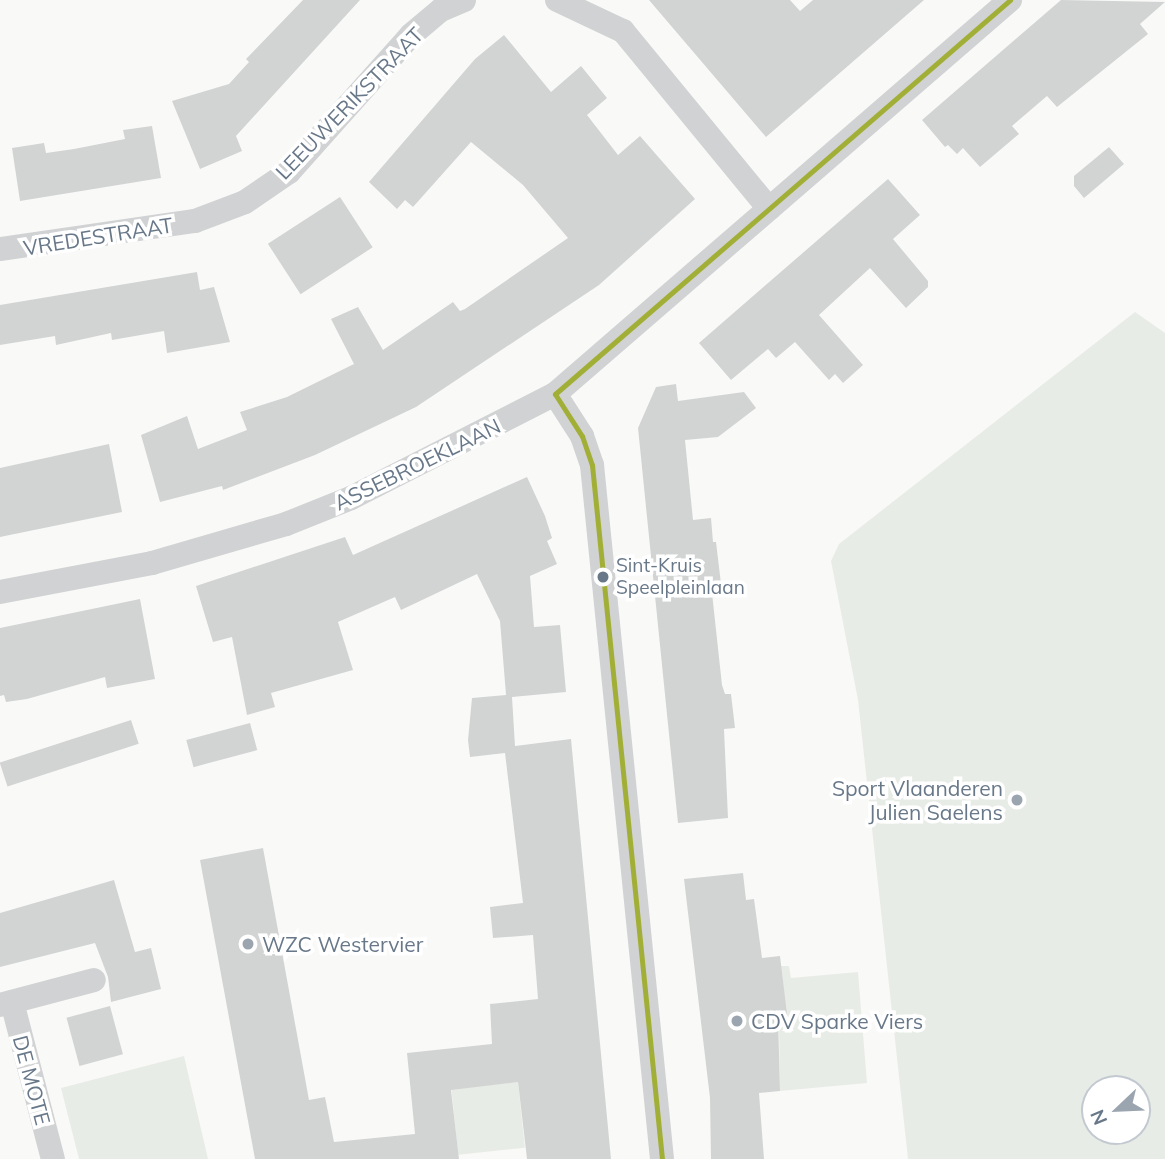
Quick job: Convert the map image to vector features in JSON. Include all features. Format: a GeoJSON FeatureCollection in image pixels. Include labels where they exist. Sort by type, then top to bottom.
{"type":"FeatureCollection","features":[{"type":"Feature","properties":{"kind":"street","name":"LEEUWERIKSTRAAT"},"geometry":{"type":"LineString","coordinates":[[195,221],[245,202],[289,172],[411,35],[441,10],[464,0]]}},
{"type":"Feature","properties":{"kind":"street"},"geometry":{"type":"LineString","coordinates":[[557,0],[623,31],[769,209]]}},
{"type":"Feature","properties":{"kind":"street","name":"ASSEBROEKLAAN"},"geometry":{"type":"LineString","coordinates":[[0,592],[190,554],[286,524],[351,498],[555,394],[1010,0]]}},
{"type":"Feature","properties":{"kind":"street","name":"VREDESTRAAT"},"geometry":{"type":"LineString","coordinates":[[0,249],[195,221]]}},
{"type":"Feature","properties":{"kind":"street"},"geometry":{"type":"LineString","coordinates":[[555,394],[582,436],[592,465],[663,1159]]}},
{"type":"Feature","properties":{"kind":"street","name":"DE MOTE"},"geometry":{"type":"LineString","coordinates":[[53,1159],[6,1003],[94,980]]}},
{"type":"Feature","properties":{"kind":"shaded area","name":"Sport Vlaanderen Julien Saelens"},"geometry":{"type":"Polygon","coordinates":[[[1135,312],[1165,333],[1165,1159],[908,1159],[858,700],[831,561],[839,544],[1135,312]]]}},
{"type":"Feature","properties":{"kind":"shaded area"},"geometry":{"type":"Polygon","coordinates":[[[781,966],[789,966],[791,978],[858,972],[867,1083],[780,1091],[779,1028],[773,1028],[772,1015],[781,966]]]}},
{"type":"Feature","properties":{"kind":"shaded area"},"geometry":{"type":"Polygon","coordinates":[[[184,1056],[208,1159],[79,1159],[61,1088],[184,1056]]]}},
{"type":"Feature","properties":{"kind":"shaded area"},"geometry":{"type":"Polygon","coordinates":[[[518,1082],[525,1148],[458,1155],[451,1089],[518,1082]]]}},
{"type":"Feature","properties":{"kind":"building"},"geometry":{"type":"Polygon","coordinates":[[[303,0],[360,0],[236,136],[242,151],[200,169],[172,101],[229,84],[249,62],[246,59],[303,0]]]}},
{"type":"Feature","properties":{"kind":"building"},"geometry":{"type":"Polygon","coordinates":[[[649,0],[790,0],[800,11],[813,0],[924,0],[766,137],[649,0]]]}},
{"type":"Feature","properties":{"kind":"building"},"geometry":{"type":"Polygon","coordinates":[[[1061,0],[1165,2],[1140,24],[1148,34],[1057,107],[1047,96],[1012,126],[1019,134],[980,167],[963,148],[957,154],[948,145],[945,147],[922,120],[1061,0]]]}},
{"type":"Feature","properties":{"kind":"building"},"geometry":{"type":"Polygon","coordinates":[[[504,35],[551,92],[581,66],[607,98],[587,115],[618,155],[640,136],[695,199],[599,285],[416,407],[315,455],[223,490],[222,486],[160,502],[141,435],[187,416],[198,449],[247,430],[240,412],[287,397],[354,364],[331,319],[358,307],[383,350],[453,302],[460,311],[465,309],[568,238],[523,185],[471,142],[413,207],[405,200],[397,209],[369,182],[475,59],[504,35]]]}},
{"type":"Feature","properties":{"kind":"building"},"geometry":{"type":"Polygon","coordinates":[[[152,126],[161,178],[20,201],[12,148],[44,143],[46,153],[74,149],[125,139],[123,130],[152,126]]]}},
{"type":"Feature","properties":{"kind":"building"},"geometry":{"type":"Polygon","coordinates":[[[1109,147],[1124,164],[1084,198],[1074,186],[1074,176],[1109,147]]]}},
{"type":"Feature","properties":{"kind":"building"},"geometry":{"type":"Polygon","coordinates":[[[888,179],[920,215],[893,239],[928,281],[928,287],[906,308],[870,268],[819,315],[863,365],[843,383],[835,374],[829,380],[795,342],[776,358],[768,349],[731,380],[699,343],[888,179]]]}},
{"type":"Feature","properties":{"kind":"building"},"geometry":{"type":"Polygon","coordinates":[[[340,197],[373,247],[301,294],[268,244],[340,197]]]}},
{"type":"Feature","properties":{"kind":"building"},"geometry":{"type":"Polygon","coordinates":[[[197,272],[200,290],[214,287],[230,342],[167,353],[164,331],[112,340],[111,333],[56,345],[55,336],[0,345],[0,305],[197,272]]]}},
{"type":"Feature","properties":{"kind":"building"},"geometry":{"type":"Polygon","coordinates":[[[676,384],[678,401],[744,392],[756,408],[718,437],[685,440],[693,520],[711,518],[713,542],[716,542],[722,592],[712,593],[722,685],[725,694],[731,694],[735,728],[724,729],[728,818],[678,823],[638,428],[656,387],[676,384]]]}},
{"type":"Feature","properties":{"kind":"building"},"geometry":{"type":"Polygon","coordinates":[[[109,444],[122,512],[0,537],[0,468],[109,444]]]}},
{"type":"Feature","properties":{"kind":"building"},"geometry":{"type":"Polygon","coordinates":[[[527,477],[545,516],[552,538],[547,541],[557,564],[530,576],[534,627],[560,625],[566,692],[512,697],[515,746],[571,739],[611,1159],[527,1159],[518,1082],[451,1090],[459,1159],[255,1159],[200,860],[263,848],[309,1100],[325,1097],[334,1142],[415,1134],[407,1053],[492,1044],[490,1004],[538,999],[533,935],[493,938],[490,907],[523,903],[505,753],[470,757],[468,740],[472,698],[506,695],[500,621],[477,574],[401,610],[395,597],[338,622],[353,670],[271,693],[275,707],[247,715],[232,637],[213,642],[196,586],[345,537],[353,555],[527,477]]]}},
{"type":"Feature","properties":{"kind":"building"},"geometry":{"type":"Polygon","coordinates":[[[140,599],[155,679],[107,688],[105,677],[27,699],[6,702],[4,695],[0,696],[0,628],[140,599]]]}},
{"type":"Feature","properties":{"kind":"building"},"geometry":{"type":"Polygon","coordinates":[[[131,720],[139,744],[7,786],[0,763],[131,720]]]}},
{"type":"Feature","properties":{"kind":"building"},"geometry":{"type":"Polygon","coordinates":[[[250,723],[257,750],[193,767],[186,740],[250,723]]]}},
{"type":"Feature","properties":{"kind":"building"},"geometry":{"type":"Polygon","coordinates":[[[743,873],[746,900],[754,899],[762,958],[780,956],[787,1014],[778,1015],[780,1091],[759,1093],[764,1159],[711,1159],[710,1098],[684,879],[743,873]]]}},
{"type":"Feature","properties":{"kind":"building"},"geometry":{"type":"Polygon","coordinates":[[[114,880],[135,952],[151,948],[161,989],[111,1002],[108,977],[95,943],[0,967],[0,913],[114,880]]]}},
{"type":"Feature","properties":{"kind":"building"},"geometry":{"type":"Polygon","coordinates":[[[110,1006],[123,1054],[79,1066],[67,1018],[110,1006]]]}},
{"type":"Feature","properties":{"kind":"transit line"},"geometry":{"type":"LineString","coordinates":[[555,394],[1010,0]]}},
{"type":"Feature","properties":{"kind":"transit line"},"geometry":{"type":"LineString","coordinates":[[555,394],[582,436],[592,465],[662,1159]]}},
{"type":"Feature","properties":{"kind":"place","name":"Sint-Kruis Speelpleinlaan"},"geometry":{"type":"Point","coordinates":[603,577]}},
{"type":"Feature","properties":{"kind":"place","name":"Sport Vlaanderen Julien Saelens"},"geometry":{"type":"Point","coordinates":[1017,800]}},
{"type":"Feature","properties":{"kind":"place","name":"WZC Westervier"},"geometry":{"type":"Point","coordinates":[248,944]}},
{"type":"Feature","properties":{"kind":"place","name":"CDV Sparke Viers"},"geometry":{"type":"Point","coordinates":[737,1021]}}]}
